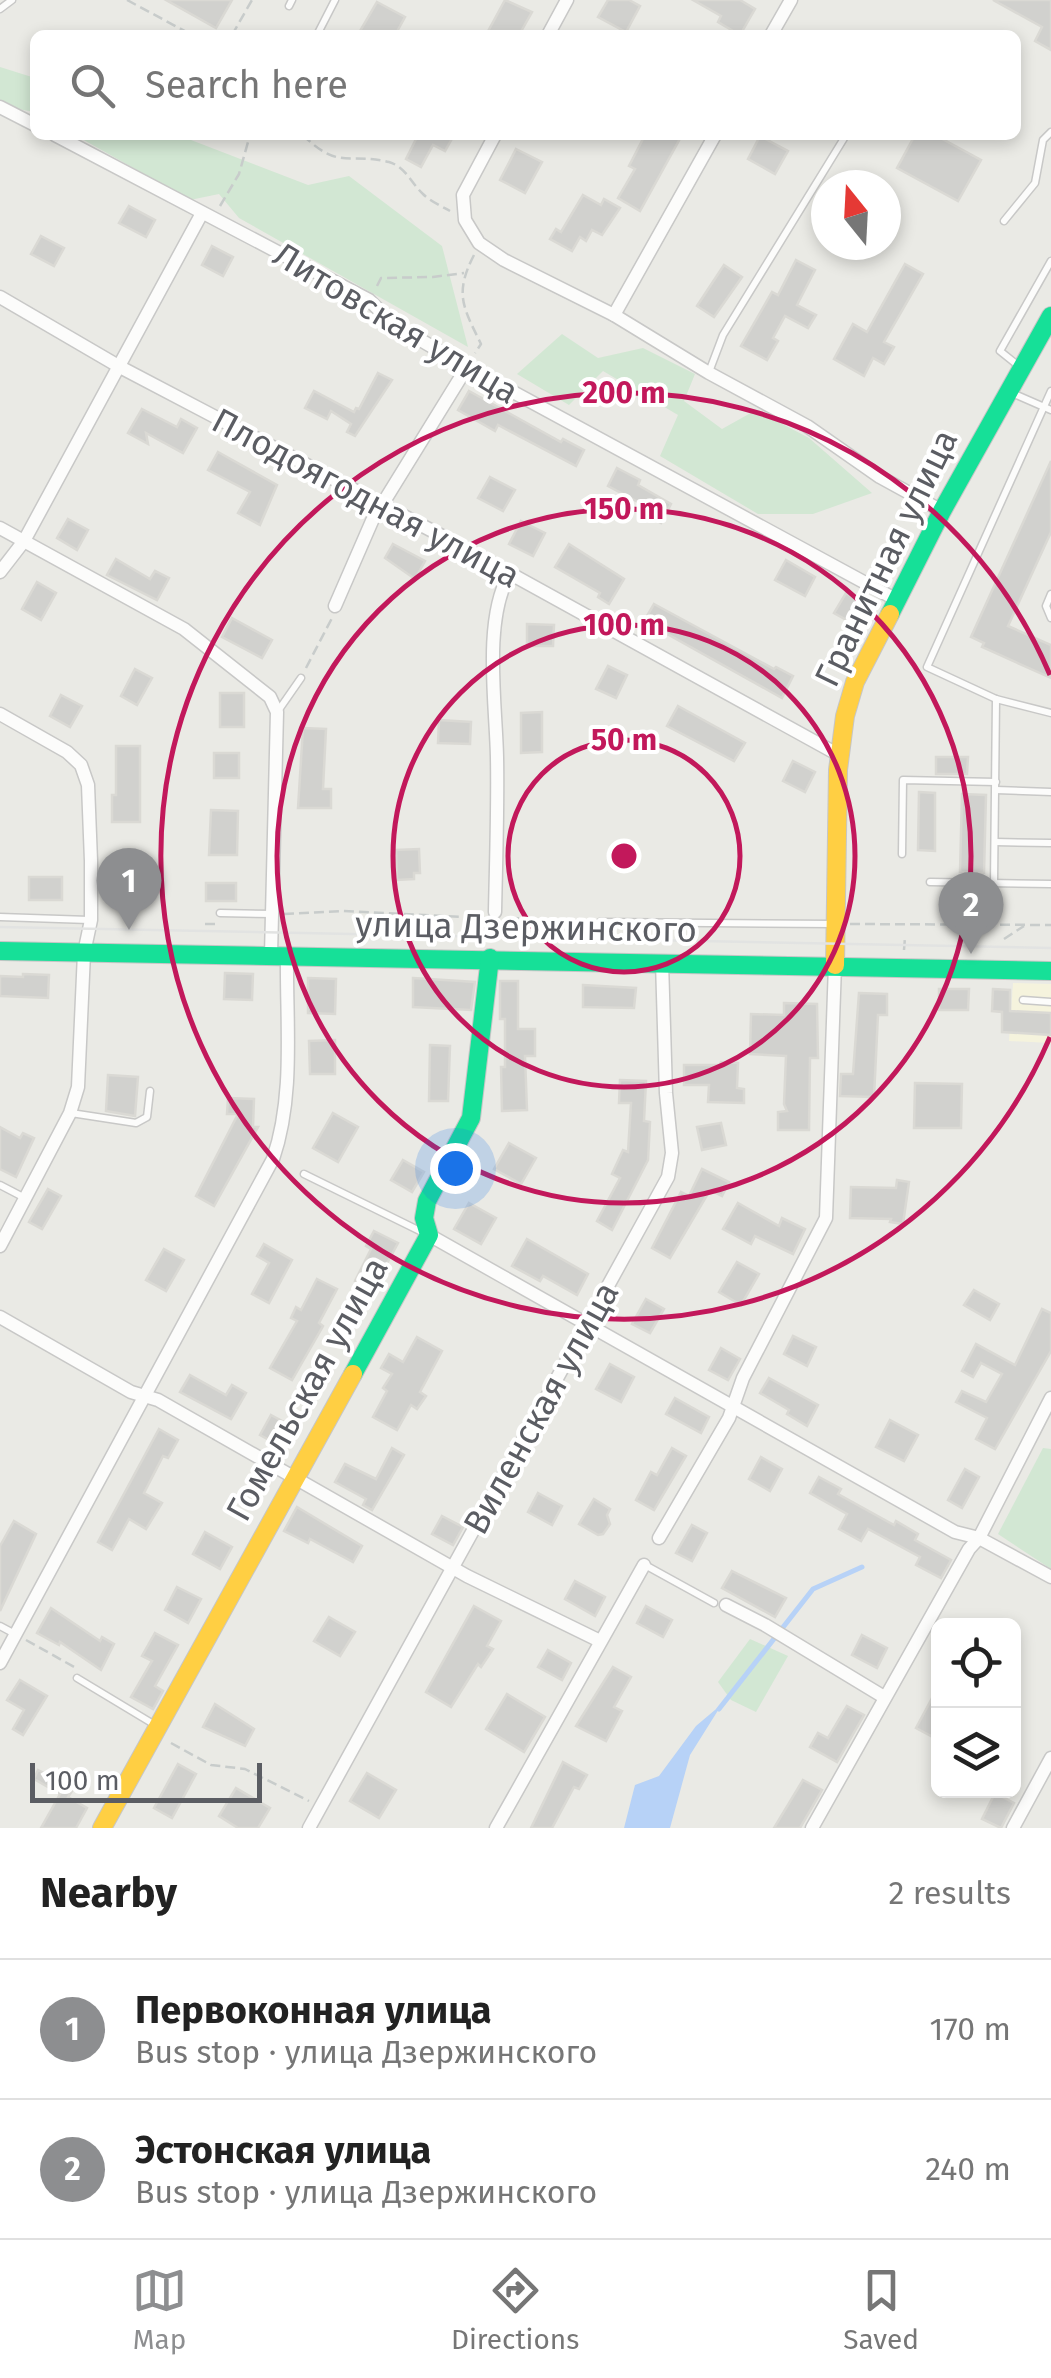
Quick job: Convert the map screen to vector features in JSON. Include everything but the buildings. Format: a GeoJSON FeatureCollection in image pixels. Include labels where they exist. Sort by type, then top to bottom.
{"type":"FeatureCollection","features":[{"type":"Feature","properties":{"kind":"street"},"geometry":{"type":"LineString","coordinates":[[551,30],[567,0]]}},
{"type":"Feature","properties":{"kind":"street"},"geometry":{"type":"LineString","coordinates":[[775,30],[791,0]]}},
{"type":"Feature","properties":{"kind":"street"},"geometry":{"type":"LineString","coordinates":[[0,107],[30,122]]}},
{"type":"Feature","properties":{"kind":"street","name":"Литовская улица"},"geometry":{"type":"LineString","coordinates":[[64,140],[369,300],[393,324],[467,368],[895,599]]}},
{"type":"Feature","properties":{"kind":"street"},"geometry":{"type":"LineString","coordinates":[[492,140],[463,195],[465,220],[471,234],[492,252],[614,315],[807,426],[880,478],[942,511]]}},
{"type":"Feature","properties":{"kind":"street"},"geometry":{"type":"LineString","coordinates":[[614,315],[712,140]]}},
{"type":"Feature","properties":{"kind":"street"},"geometry":{"type":"LineString","coordinates":[[0,572],[24,541],[207,215]]}},
{"type":"Feature","properties":{"kind":"street","name":"Плодоягодная улица"},"geometry":{"type":"LineString","coordinates":[[0,297],[120,367],[839,755]]}},
{"type":"Feature","properties":{"kind":"street","name":"Гранитная улица"},"geometry":{"type":"LineString","coordinates":[[835,965],[839,755],[855,682],[1006,391],[1051,316]]}},
{"type":"Feature","properties":{"kind":"street"},"geometry":{"type":"LineString","coordinates":[[335,606],[381,506],[467,368]]}},
{"type":"Feature","properties":{"kind":"street"},"geometry":{"type":"LineString","coordinates":[[0,528],[184,629],[260,685],[277,712],[273,914],[279,955],[286,1094],[280,1140],[266,1176],[0,1663]]}},
{"type":"Feature","properties":{"kind":"street"},"geometry":{"type":"LineString","coordinates":[[495,915],[496,607],[509,574]]}},
{"type":"Feature","properties":{"kind":"street"},"geometry":{"type":"LineString","coordinates":[[0,714],[66,752],[81,765],[88,785],[91,920],[84,953],[81,1060],[70,1113],[0,1246]]}},
{"type":"Feature","properties":{"kind":"street","name":"улица Дзержинского"},"geometry":{"type":"LineString","coordinates":[[0,951],[1051,971]]}},
{"type":"Feature","properties":{"kind":"street","name":"Гомельская улица"},"geometry":{"type":"LineString","coordinates":[[102,1828],[429,1235],[424,1218],[427,1201],[471,1118],[490,958]]}},
{"type":"Feature","properties":{"kind":"street","name":"Виленская улица"},"geometry":{"type":"LineString","coordinates":[[309,1828],[664,1188],[672,1164],[662,962]]}},
{"type":"Feature","properties":{"kind":"street"},"geometry":{"type":"LineString","coordinates":[[660,1538],[734,1406],[742,1378],[826,1218],[835,965]]}},
{"type":"Feature","properties":{"kind":"street"},"geometry":{"type":"LineString","coordinates":[[429,1235],[955,1532],[979,1538],[1051,1576]]}},
{"type":"Feature","properties":{"kind":"street"},"geometry":{"type":"LineString","coordinates":[[0,1317],[131,1392],[158,1400],[454,1567],[600,1641]]}},
{"type":"Feature","properties":{"kind":"street"},"geometry":{"type":"LineString","coordinates":[[812,1828],[884,1696],[979,1538],[1051,1398]]}},
{"type":"Feature","properties":{"kind":"street"},"geometry":{"type":"LineString","coordinates":[[496,1828],[644,1565]]}},
{"type":"Feature","properties":{"kind":"street"},"geometry":{"type":"LineString","coordinates":[[720,1604],[765,1624],[884,1696]]}},
{"type":"Feature","properties":{"kind":"street"},"geometry":{"type":"LineString","coordinates":[[1012,1828],[1051,1758]]}},
{"type":"Feature","properties":{"kind":"lane"},"geometry":{"type":"LineString","coordinates":[[0,10],[12,0]]}},
{"type":"Feature","properties":{"kind":"lane"},"geometry":{"type":"LineString","coordinates":[[320,30],[335,0]]}},
{"type":"Feature","properties":{"kind":"lane"},"geometry":{"type":"LineString","coordinates":[[1004,221],[1035,184],[1043,140],[1051,132]]}},
{"type":"Feature","properties":{"kind":"lane"},"geometry":{"type":"LineString","coordinates":[[709,373],[723,335],[843,140]]}},
{"type":"Feature","properties":{"kind":"lane"},"geometry":{"type":"LineString","coordinates":[[1020,368],[1000,351],[1051,262]]}},
{"type":"Feature","properties":{"kind":"lane"},"geometry":{"type":"LineString","coordinates":[[1006,391],[1051,410]]}},
{"type":"Feature","properties":{"kind":"lane"},"geometry":{"type":"LineString","coordinates":[[1051,391],[927,667],[996,698],[1051,713]]}},
{"type":"Feature","properties":{"kind":"lane"},"geometry":{"type":"LineString","coordinates":[[1051,594],[1046,606],[1051,618]]}},
{"type":"Feature","properties":{"kind":"lane"},"geometry":{"type":"LineString","coordinates":[[277,712],[301,678]]}},
{"type":"Feature","properties":{"kind":"lane"},"geometry":{"type":"LineString","coordinates":[[994,883],[996,698]]}},
{"type":"Feature","properties":{"kind":"lane"},"geometry":{"type":"LineString","coordinates":[[902,854],[903,780],[1051,792]]}},
{"type":"Feature","properties":{"kind":"lane"},"geometry":{"type":"LineString","coordinates":[[995,842],[1050,843]]}},
{"type":"Feature","properties":{"kind":"lane"},"geometry":{"type":"LineString","coordinates":[[930,882],[1051,884]]}},
{"type":"Feature","properties":{"kind":"lane"},"geometry":{"type":"LineString","coordinates":[[220,914],[273,914]]}},
{"type":"Feature","properties":{"kind":"lane"},"geometry":{"type":"LineString","coordinates":[[0,917],[91,920]]}},
{"type":"Feature","properties":{"kind":"lane"},"geometry":{"type":"LineString","coordinates":[[600,922],[834,924]]}},
{"type":"Feature","properties":{"kind":"lane"},"geometry":{"type":"LineString","coordinates":[[1023,1000],[1051,1002]]}},
{"type":"Feature","properties":{"kind":"lane"},"geometry":{"type":"LineString","coordinates":[[70,1113],[136,1123],[147,1116],[150,1090]]}},
{"type":"Feature","properties":{"kind":"lane"},"geometry":{"type":"LineString","coordinates":[[304,1174],[429,1235]]}},
{"type":"Feature","properties":{"kind":"lane"},"geometry":{"type":"LineString","coordinates":[[0,1185],[25,1198]]}},
{"type":"Feature","properties":{"kind":"lane"},"geometry":{"type":"LineString","coordinates":[[644,1565],[720,1604]]}},
{"type":"Feature","properties":{"kind":"lane"},"geometry":{"type":"LineString","coordinates":[[0,1626],[16,1634]]}},
{"type":"Feature","properties":{"kind":"lane"},"geometry":{"type":"LineString","coordinates":[[77,1678],[153,1732]]}},
{"type":"Feature","properties":{"kind":"path"},"geometry":{"type":"LineString","coordinates":[[128,0],[183,30]]}},
{"type":"Feature","properties":{"kind":"path"},"geometry":{"type":"LineString","coordinates":[[235,30],[252,0]]}},
{"type":"Feature","properties":{"kind":"path"},"geometry":{"type":"LineString","coordinates":[[207,215],[239,174],[249,140]]}},
{"type":"Feature","properties":{"kind":"path"},"geometry":{"type":"LineString","coordinates":[[308,140],[320,152],[342,159],[390,162],[403,170],[423,195],[465,220]]}},
{"type":"Feature","properties":{"kind":"path"},"geometry":{"type":"LineString","coordinates":[[467,368],[480,344],[460,289],[473,256]]}},
{"type":"Feature","properties":{"kind":"path"},"geometry":{"type":"LineString","coordinates":[[369,300],[381,278],[434,277],[466,270]]}},
{"type":"Feature","properties":{"kind":"path"},"geometry":{"type":"LineString","coordinates":[[301,678],[332,622],[335,606]]}},
{"type":"Feature","properties":{"kind":"path"},"geometry":{"type":"LineString","coordinates":[[273,914],[343,911],[495,915]]}},
{"type":"Feature","properties":{"kind":"path"},"geometry":{"type":"LineString","coordinates":[[510,918],[600,922]]}},
{"type":"Feature","properties":{"kind":"path"},"geometry":{"type":"LineString","coordinates":[[834,924],[1051,925]]}},
{"type":"Feature","properties":{"kind":"path"},"geometry":{"type":"LineString","coordinates":[[1004,939],[1026,925]]}},
{"type":"Feature","properties":{"kind":"path"},"geometry":{"type":"LineString","coordinates":[[16,1634],[78,1670],[77,1678]]}},
{"type":"Feature","properties":{"kind":"path"},"geometry":{"type":"LineString","coordinates":[[153,1732],[210,1765],[246,1769],[321,1808]]}},
{"type":"Feature","properties":{"kind":"shaded area"},"geometry":{"type":"Polygon","coordinates":[[[1013,983],[1051,984],[1051,1043],[1009,1041],[1013,983]]]}},
{"type":"Feature","properties":{"kind":"green space"},"geometry":{"type":"Polygon","coordinates":[[[0,67],[30,76],[30,111],[0,106],[0,67]]]}},
{"type":"Feature","properties":{"kind":"green space"},"geometry":{"type":"Polygon","coordinates":[[[84,140],[191,140],[308,185],[349,176],[442,246],[468,347],[239,218],[219,194],[190,200],[84,140]]]}},
{"type":"Feature","properties":{"kind":"green space"},"geometry":{"type":"Polygon","coordinates":[[[562,334],[598,358],[643,348],[695,374],[684,401],[722,429],[756,410],[809,438],[872,493],[813,514],[758,514],[660,456],[678,415],[603,371],[569,405],[517,374],[562,334]]]}},
{"type":"Feature","properties":{"kind":"green space"},"geometry":{"type":"Polygon","coordinates":[[[1043,1448],[1051,1449],[1051,1569],[998,1534],[1043,1448]]]}},
{"type":"Feature","properties":{"kind":"green space"},"geometry":{"type":"Polygon","coordinates":[[[750,1639],[788,1656],[756,1712],[731,1700],[718,1682],[750,1639]]]}},
{"type":"Feature","properties":{"kind":"water"},"geometry":{"type":"Polygon","coordinates":[[[722,1704],[690,1755],[670,1828],[624,1828],[635,1785],[659,1776],[696,1726],[722,1704]]]}},
{"type":"Feature","properties":{"kind":"waterway"},"geometry":{"type":"LineString","coordinates":[[719,1709],[813,1589],[862,1567]]}},
{"type":"Feature","properties":{"kind":"tram line"},"geometry":{"type":"LineString","coordinates":[[0,927],[1051,948]]}},
{"type":"Feature","properties":{"kind":"traffic: fast"},"geometry":{"type":"LineString","coordinates":[[890,614],[942,511],[1051,316]]}},
{"type":"Feature","properties":{"kind":"traffic: fast"},"geometry":{"type":"LineString","coordinates":[[0,951],[1051,971]]}},
{"type":"Feature","properties":{"kind":"traffic: fast"},"geometry":{"type":"LineString","coordinates":[[353,1374],[429,1235],[424,1218],[427,1201],[471,1118],[490,958]]}},
{"type":"Feature","properties":{"kind":"traffic: slow"},"geometry":{"type":"LineString","coordinates":[[835,965],[838,770],[845,716],[855,682],[890,614]]}},
{"type":"Feature","properties":{"kind":"traffic: slow"},"geometry":{"type":"LineString","coordinates":[[102,1828],[353,1374]]}},
{"type":"Feature","properties":{"kind":"place","name":"Первоконная улица"},"geometry":{"type":"Point","coordinates":[129,930]}},
{"type":"Feature","properties":{"kind":"place","name":"Эстонская улица"},"geometry":{"type":"Point","coordinates":[971,954]}}]}
